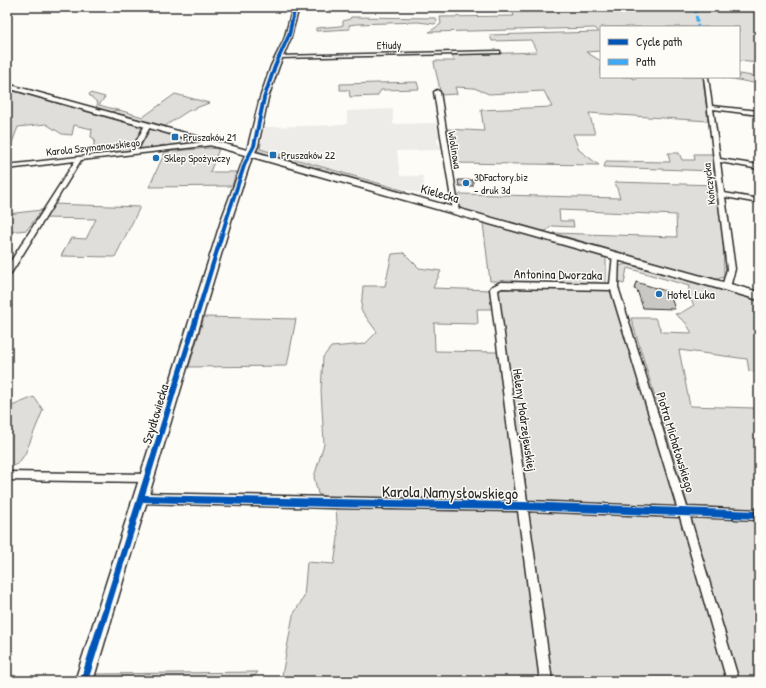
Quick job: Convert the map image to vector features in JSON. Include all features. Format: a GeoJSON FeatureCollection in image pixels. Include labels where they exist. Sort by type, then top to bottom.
{"type":"FeatureCollection","features":[{"type":"Feature","properties":{"kind":"street","name":"Szydłowiecka"},"geometry":{"type":"LineString","coordinates":[[84,681],[225,225],[249,153],[254,146],[264,98],[289,36],[295,7]]}},
{"type":"Feature","properties":{"kind":"street","name":"Etiudy"},"geometry":{"type":"LineString","coordinates":[[280,56],[498,52]]}},
{"type":"Feature","properties":{"kind":"street","name":"Kończycka"},"geometry":{"type":"LineString","coordinates":[[706,78],[720,194],[731,269],[726,287]]}},
{"type":"Feature","properties":{"kind":"street","name":"Kielecka"},"geometry":{"type":"LineString","coordinates":[[7,86],[759,296]]}},
{"type":"Feature","properties":{"kind":"street","name":"Wiolinowa"},"geometry":{"type":"LineString","coordinates":[[437,92],[456,211]]}},
{"type":"Feature","properties":{"kind":"street"},"geometry":{"type":"LineString","coordinates":[[710,107],[759,113]]}},
{"type":"Feature","properties":{"kind":"street"},"geometry":{"type":"LineString","coordinates":[[133,153],[148,125]]}},
{"type":"Feature","properties":{"kind":"street"},"geometry":{"type":"LineString","coordinates":[[180,148],[188,143],[191,137]]}},
{"type":"Feature","properties":{"kind":"street","name":"Karola Szymanowskiego"},"geometry":{"type":"LineString","coordinates":[[7,167],[213,143]]}},
{"type":"Feature","properties":{"kind":"street"},"geometry":{"type":"LineString","coordinates":[[7,273],[79,159]]}},
{"type":"Feature","properties":{"kind":"street"},"geometry":{"type":"LineString","coordinates":[[716,160],[759,167]]}},
{"type":"Feature","properties":{"kind":"street"},"geometry":{"type":"LineString","coordinates":[[720,194],[759,201]]}},
{"type":"Feature","properties":{"kind":"street","name":"Piotra Michałowskiego"},"geometry":{"type":"LineString","coordinates":[[615,256],[614,287],[684,513],[733,681]]}},
{"type":"Feature","properties":{"kind":"street","name":"Antonina Dworzaka"},"geometry":{"type":"LineString","coordinates":[[501,285],[614,287]]}},
{"type":"Feature","properties":{"kind":"street","name":"Heleny Modrzejewskiej"},"geometry":{"type":"LineString","coordinates":[[501,285],[494,289],[546,681]]}},
{"type":"Feature","properties":{"kind":"street"},"geometry":{"type":"LineString","coordinates":[[7,476],[147,478]]}},
{"type":"Feature","properties":{"kind":"street","name":"Karola Namysłowskiego"},"geometry":{"type":"LineString","coordinates":[[141,498],[523,506],[759,515]]}},
{"type":"Feature","properties":{"kind":"shaded area"},"geometry":{"type":"Polygon","coordinates":[[[511,7],[702,7],[758,12],[714,7],[759,7],[759,63],[740,61],[740,26],[600,26],[600,51],[586,52],[600,60],[600,78],[703,78],[708,121],[589,113],[595,134],[573,134],[579,150],[599,165],[451,163],[446,129],[484,131],[481,110],[552,107],[544,91],[489,94],[474,88],[455,87],[457,94],[440,95],[434,61],[455,61],[451,55],[537,52],[531,40],[492,41],[490,35],[599,32],[595,28],[429,32],[441,24],[440,17],[514,16],[511,7]]]}},
{"type":"Feature","properties":{"kind":"shaded area"},"geometry":{"type":"Polygon","coordinates":[[[351,17],[436,18],[437,21],[435,24],[418,22],[357,24],[349,25],[350,29],[316,31],[316,28],[343,25],[343,21],[350,19],[351,17]]]}},
{"type":"Feature","properties":{"kind":"shaded area"},"geometry":{"type":"Polygon","coordinates":[[[740,74],[759,77],[759,84],[727,78],[740,78],[740,74]]]}},
{"type":"Feature","properties":{"kind":"shaded area"},"geometry":{"type":"Polygon","coordinates":[[[417,82],[419,89],[381,90],[377,96],[350,97],[349,90],[340,90],[340,84],[417,82]]]}},
{"type":"Feature","properties":{"kind":"shaded area"},"geometry":{"type":"Polygon","coordinates":[[[7,89],[134,125],[143,129],[130,150],[92,154],[95,139],[91,137],[92,129],[74,125],[72,135],[62,134],[46,124],[18,127],[7,156],[7,112],[12,107],[7,104],[7,89]]]}},
{"type":"Feature","properties":{"kind":"shaded area"},"geometry":{"type":"Polygon","coordinates":[[[90,93],[105,97],[99,105],[117,110],[112,112],[96,108],[98,103],[89,95],[90,93]]]}},
{"type":"Feature","properties":{"kind":"shaded area"},"geometry":{"type":"Polygon","coordinates":[[[175,94],[209,103],[188,111],[165,126],[116,113],[119,110],[143,117],[175,94]]]}},
{"type":"Feature","properties":{"kind":"shaded area"},"geometry":{"type":"Polygon","coordinates":[[[393,109],[393,124],[436,123],[438,128],[440,138],[437,138],[437,143],[442,146],[443,150],[397,151],[400,176],[423,176],[425,195],[260,149],[264,127],[342,125],[347,124],[347,111],[393,109]]]}},
{"type":"Feature","properties":{"kind":"shaded area"},"geometry":{"type":"Polygon","coordinates":[[[152,129],[188,139],[188,141],[182,145],[165,147],[165,145],[159,146],[158,148],[141,149],[149,130],[152,129]]]}},
{"type":"Feature","properties":{"kind":"shaded area"},"geometry":{"type":"Polygon","coordinates":[[[261,143],[260,149],[406,191],[402,192],[260,152],[257,150],[261,143]]]}},
{"type":"Feature","properties":{"kind":"shaded area"},"geometry":{"type":"Polygon","coordinates":[[[208,148],[219,149],[210,172],[236,172],[232,186],[149,187],[165,152],[208,148]]]}},
{"type":"Feature","properties":{"kind":"shaded area"},"geometry":{"type":"Polygon","coordinates":[[[668,153],[679,153],[682,160],[695,160],[694,154],[712,154],[714,171],[604,167],[606,161],[670,162],[668,153]]]}},
{"type":"Feature","properties":{"kind":"shaded area"},"geometry":{"type":"Polygon","coordinates":[[[615,182],[716,185],[723,239],[724,277],[717,279],[703,276],[553,233],[677,237],[676,215],[559,210],[560,221],[573,221],[574,227],[552,226],[546,231],[538,231],[462,209],[458,205],[457,198],[460,194],[620,198],[615,182]]]}},
{"type":"Feature","properties":{"kind":"shaded area"},"geometry":{"type":"Polygon","coordinates":[[[52,204],[140,207],[115,257],[61,256],[71,238],[86,239],[96,219],[43,218],[52,204]]]}},
{"type":"Feature","properties":{"kind":"shaded area"},"geometry":{"type":"Polygon","coordinates":[[[42,210],[27,230],[7,232],[7,214],[42,210]]]}},
{"type":"Feature","properties":{"kind":"shaded area"},"geometry":{"type":"Polygon","coordinates":[[[483,223],[606,258],[606,284],[490,281],[483,223]]]}},
{"type":"Feature","properties":{"kind":"shaded area"},"geometry":{"type":"Polygon","coordinates":[[[404,253],[419,268],[441,271],[433,288],[491,290],[494,309],[477,309],[478,324],[434,323],[435,351],[498,352],[519,503],[334,500],[318,494],[314,477],[324,444],[321,390],[323,357],[331,347],[365,344],[377,332],[361,310],[363,286],[385,286],[392,254],[404,253]]]}},
{"type":"Feature","properties":{"kind":"shaded area"},"geometry":{"type":"Polygon","coordinates":[[[627,264],[759,301],[759,373],[749,371],[747,359],[679,350],[690,406],[754,408],[759,441],[759,510],[689,509],[631,318],[655,318],[662,332],[692,333],[686,323],[675,314],[681,313],[694,305],[688,296],[689,286],[627,268],[624,284],[617,282],[618,266],[627,264]]]}},
{"type":"Feature","properties":{"kind":"shaded area"},"geometry":{"type":"Polygon","coordinates":[[[503,287],[613,288],[678,509],[528,503],[498,293],[503,287]]]}},
{"type":"Feature","properties":{"kind":"shaded area"},"geometry":{"type":"Polygon","coordinates":[[[204,317],[296,319],[287,366],[189,367],[204,317]]]}},
{"type":"Feature","properties":{"kind":"shaded area"},"geometry":{"type":"Polygon","coordinates":[[[34,397],[43,410],[25,454],[18,464],[7,468],[7,408],[34,397]]]}},
{"type":"Feature","properties":{"kind":"shaded area"},"geometry":{"type":"Polygon","coordinates":[[[336,507],[519,509],[542,681],[281,681],[293,615],[304,597],[307,562],[334,564],[338,538],[336,507]]]}},
{"type":"Feature","properties":{"kind":"shaded area"},"geometry":{"type":"Polygon","coordinates":[[[532,512],[759,518],[759,681],[549,681],[527,514],[532,512]]]}},
{"type":"Feature","properties":{"kind":"shaded area"},"geometry":{"type":"Polygon","coordinates":[[[258,672],[250,681],[95,681],[97,674],[258,672]]]}},
{"type":"Feature","properties":{"kind":"building","name":"3DFactory.biz - druk 3d"},"geometry":{"type":"Polygon","coordinates":[[[458,180],[473,180],[473,186],[459,186],[458,180]]]}},
{"type":"Feature","properties":{"kind":"building","name":"Hotel Luka"},"geometry":{"type":"Polygon","coordinates":[[[636,282],[669,292],[675,309],[643,308],[637,290],[634,289],[636,282]]]}},
{"type":"Feature","properties":{"kind":"marked path"},"geometry":{"type":"LineString","coordinates":[[695,7],[698,26]]}},
{"type":"Feature","properties":{"kind":"cycle path"},"geometry":{"type":"LineString","coordinates":[[84,681],[227,218],[245,163],[254,146],[264,98],[275,66],[289,35],[295,7]]}},
{"type":"Feature","properties":{"kind":"cycle path"},"geometry":{"type":"LineString","coordinates":[[141,498],[523,506],[759,515]]}},
{"type":"Feature","properties":{"kind":"place","name":"Pruszaków 21"},"geometry":{"type":"Point","coordinates":[175,137]}},
{"type":"Feature","properties":{"kind":"place","name":"Pruszaków 22"},"geometry":{"type":"Point","coordinates":[273,155]}},
{"type":"Feature","properties":{"kind":"place","name":"Sklep Spożywczy"},"geometry":{"type":"Point","coordinates":[156,158]}},
{"type":"Feature","properties":{"kind":"place","name":"3DFactory.biz - druk 3d"},"geometry":{"type":"Point","coordinates":[466,183]}},
{"type":"Feature","properties":{"kind":"place","name":"Hotel Luka"},"geometry":{"type":"Point","coordinates":[659,294]}}]}
